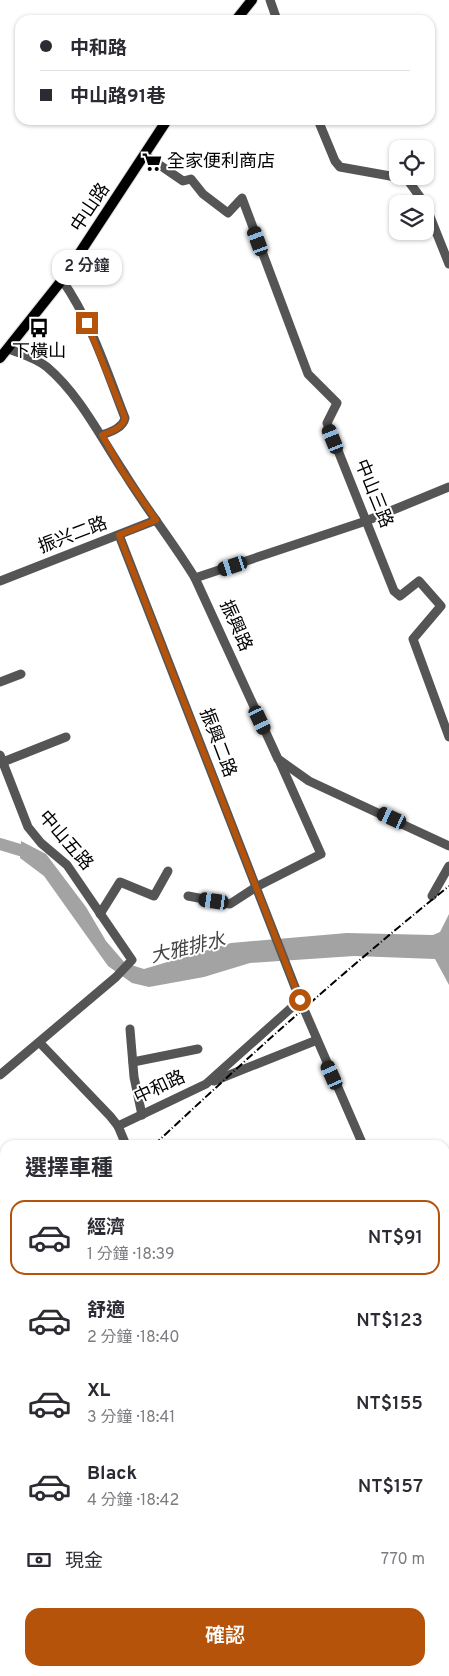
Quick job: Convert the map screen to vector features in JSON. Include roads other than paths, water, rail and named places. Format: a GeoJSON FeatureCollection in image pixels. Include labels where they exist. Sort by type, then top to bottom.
{"type":"FeatureCollection","features":[{"type":"Feature","properties":{"kind":"main road"},"geometry":{"type":"LineString","coordinates":[[240,15],[252,0]]}},
{"type":"Feature","properties":{"kind":"main road","name":"中山路"},"geometry":{"type":"LineString","coordinates":[[0,358],[62,280],[164,125]]}},
{"type":"Feature","properties":{"kind":"street"},"geometry":{"type":"LineString","coordinates":[[270,0],[275,15]]}},
{"type":"Feature","properties":{"kind":"street"},"geometry":{"type":"LineString","coordinates":[[320,125],[335,161],[340,167],[386,176],[404,177],[418,195]]}},
{"type":"Feature","properties":{"kind":"street","name":"中山三路"},"geometry":{"type":"LineString","coordinates":[[145,155],[183,181],[191,179],[203,194],[228,213],[242,198],[308,374],[337,403],[327,423],[394,591],[400,596],[419,581],[441,606],[412,639],[449,737]]}},
{"type":"Feature","properties":{"kind":"street"},"geometry":{"type":"LineString","coordinates":[[434,224],[449,264]]}},
{"type":"Feature","properties":{"kind":"street"},"geometry":{"type":"LineString","coordinates":[[439,235],[449,230]]}},
{"type":"Feature","properties":{"kind":"street"},"geometry":{"type":"LineString","coordinates":[[62,280],[73,296],[93,337],[125,418],[124,423],[116,429],[102,435]]}},
{"type":"Feature","properties":{"kind":"street","name":"振興路"},"geometry":{"type":"LineString","coordinates":[[9,349],[46,366],[69,392],[102,435],[123,472],[195,578],[322,854],[256,887]]}},
{"type":"Feature","properties":{"kind":"street"},"geometry":{"type":"LineString","coordinates":[[195,578],[366,521],[449,487]]}},
{"type":"Feature","properties":{"kind":"street","name":"振兴二路"},"geometry":{"type":"LineString","coordinates":[[0,581],[156,520]]}},
{"type":"Feature","properties":{"kind":"street","name":"振興二路"},"geometry":{"type":"LineString","coordinates":[[119,535],[300,1000]]}},
{"type":"Feature","properties":{"kind":"street"},"geometry":{"type":"LineString","coordinates":[[0,682],[21,674]]}},
{"type":"Feature","properties":{"kind":"street","name":"中山五路"},"geometry":{"type":"LineString","coordinates":[[40,1043],[116,977],[132,960],[67,865],[41,843],[28,827],[1,759],[66,737]]}},
{"type":"Feature","properties":{"kind":"street"},"geometry":{"type":"LineString","coordinates":[[278,759],[309,781],[449,846]]}},
{"type":"Feature","properties":{"kind":"street"},"geometry":{"type":"LineString","coordinates":[[432,896],[449,866]]}},
{"type":"Feature","properties":{"kind":"street"},"geometry":{"type":"LineString","coordinates":[[100,914],[120,882],[154,896],[168,871]]}},
{"type":"Feature","properties":{"kind":"street"},"geometry":{"type":"LineString","coordinates":[[188,896],[230,904],[256,887]]}},
{"type":"Feature","properties":{"kind":"street"},"geometry":{"type":"LineString","coordinates":[[300,1000],[361,1140]]}},
{"type":"Feature","properties":{"kind":"street","name":"中和路"},"geometry":{"type":"LineString","coordinates":[[118,1126],[206,1084],[300,1000]]}},
{"type":"Feature","properties":{"kind":"street"},"geometry":{"type":"LineString","coordinates":[[130,1028],[133,1062],[142,1115]]}},
{"type":"Feature","properties":{"kind":"street"},"geometry":{"type":"LineString","coordinates":[[206,1084],[317,1040]]}},
{"type":"Feature","properties":{"kind":"street"},"geometry":{"type":"LineString","coordinates":[[0,1075],[40,1043],[118,1126],[124,1140]]}},
{"type":"Feature","properties":{"kind":"street"},"geometry":{"type":"LineString","coordinates":[[133,1062],[198,1049]]}},
{"type":"Feature","properties":{"kind":"waterway","name":"大雅排水"},"geometry":{"type":"LineString","coordinates":[[0,844],[30,853],[34,858]]}},
{"type":"Feature","properties":{"kind":"railway"},"geometry":{"type":"LineString","coordinates":[[159,1140],[299,1013],[449,886]]}},
{"type":"Feature","properties":{"kind":"place","name":"全家便利商店"},"geometry":{"type":"Point","coordinates":[152,162]}},
{"type":"Feature","properties":{"kind":"place","name":"下橫山"},"geometry":{"type":"Point","coordinates":[39,328]}}]}
